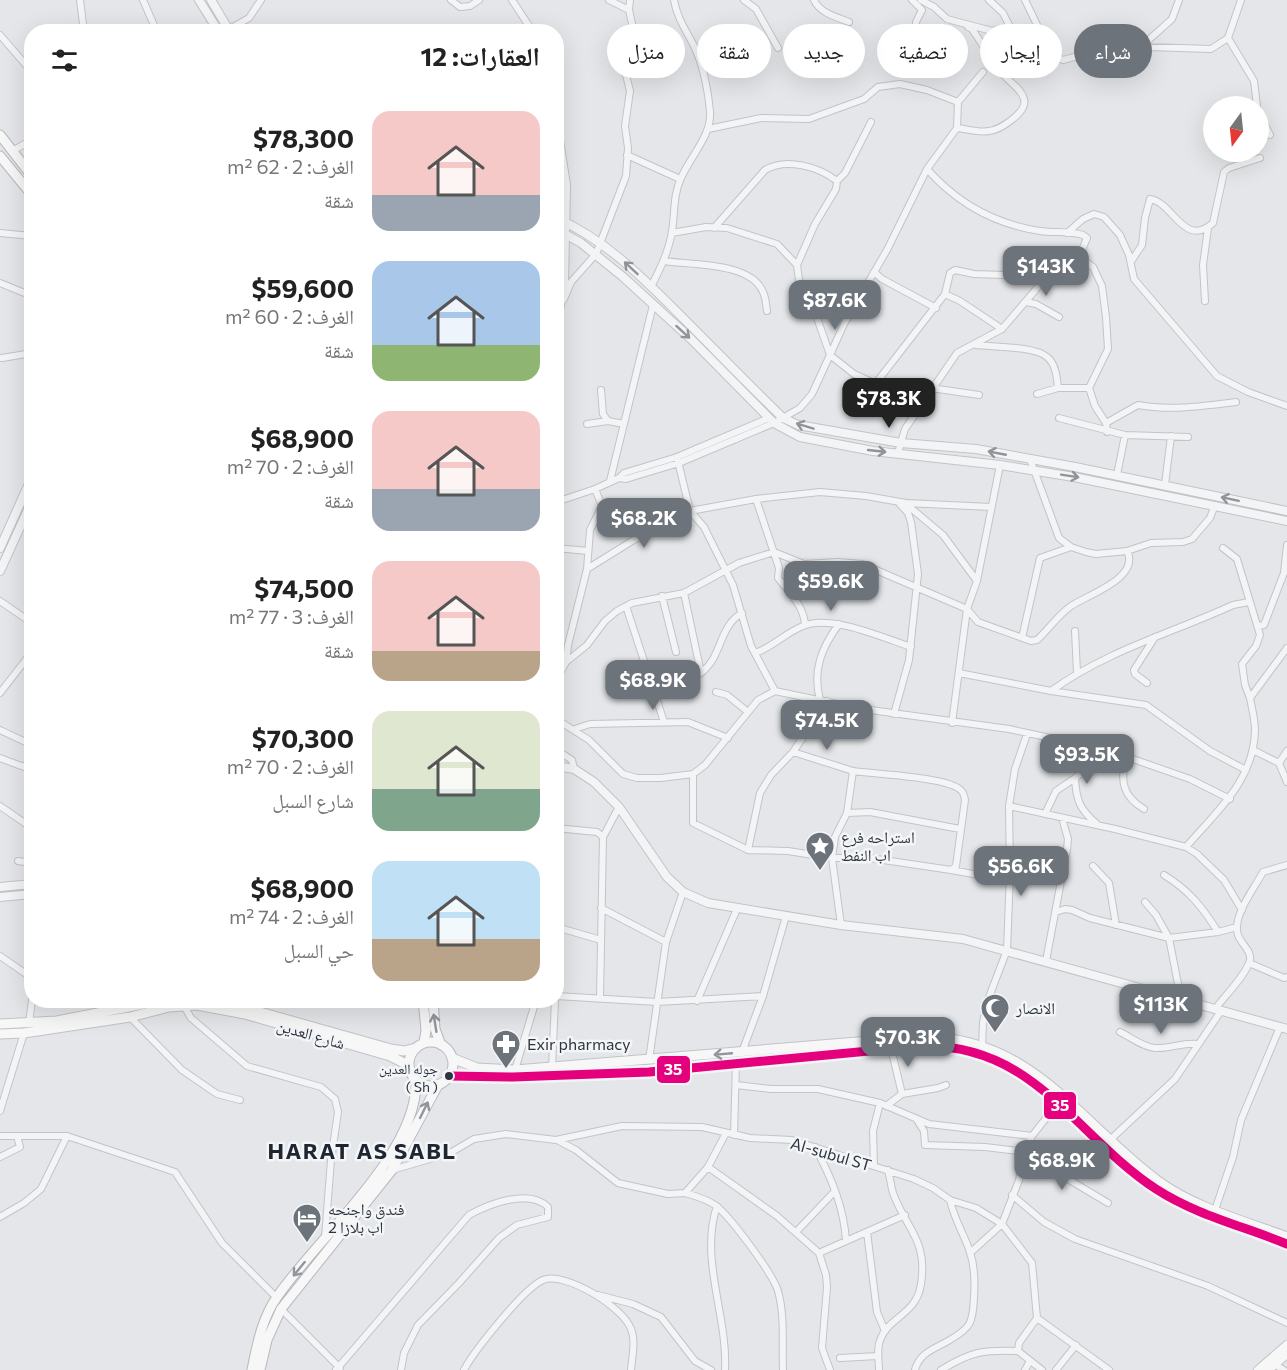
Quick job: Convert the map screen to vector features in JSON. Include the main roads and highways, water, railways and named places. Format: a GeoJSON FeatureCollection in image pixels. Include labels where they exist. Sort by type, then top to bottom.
{"type":"FeatureCollection","features":[{"type":"Feature","properties":{"kind":"main road"},"geometry":{"type":"LineString","coordinates":[[0,135],[24,166]]}},
{"type":"Feature","properties":{"kind":"main road"},"geometry":{"type":"LineString","coordinates":[[0,156],[24,185]]}},
{"type":"Feature","properties":{"kind":"main road"},"geometry":{"type":"LineString","coordinates":[[0,1024],[29,1024],[130,1008]]}},
{"type":"Feature","properties":{"kind":"main road","name":"شارع العدين"},"geometry":{"type":"LineString","coordinates":[[0,1034],[24,1033],[130,1017],[165,1008]]}},
{"type":"Feature","properties":{"kind":"main road","name":"شارع العدين"},"geometry":{"type":"LineString","coordinates":[[220,1008],[390,1056],[408,1065]]}},
{"type":"Feature","properties":{"kind":"main road","name":"شارع العدين"},"geometry":{"type":"LineString","coordinates":[[245,1008],[391,1049],[404,1050],[420,1045]]}},
{"type":"Feature","properties":{"kind":"main road"},"geometry":{"type":"LineString","coordinates":[[252,1370],[259,1337],[276,1297],[355,1202],[401,1137],[417,1098],[416,1081],[408,1065],[410,1056],[420,1045],[426,1030],[424,1008]]}},
{"type":"Feature","properties":{"kind":"main road"},"geometry":{"type":"LineString","coordinates":[[434,1008],[435,1029],[441,1045],[452,1058],[477,1068],[515,1070],[552,1068],[919,1037],[953,1038],[1012,1058],[1039,1076],[1159,1182],[1182,1195],[1287,1237]]}},
{"type":"Feature","properties":{"kind":"main road"},"geometry":{"type":"LineString","coordinates":[[420,1045],[441,1045]]}},
{"type":"Feature","properties":{"kind":"main road"},"geometry":{"type":"LineString","coordinates":[[449,1077],[649,1072],[736,1062],[936,1045],[982,1049],[1021,1073],[1156,1189],[1200,1212],[1287,1244]]}},
{"type":"Feature","properties":{"kind":"main road"},"geometry":{"type":"LineString","coordinates":[[260,1370],[271,1330],[281,1309],[392,1170],[438,1085],[449,1077],[452,1071],[452,1058]]}},
{"type":"Feature","properties":{"kind":"main road"},"geometry":{"type":"LineString","coordinates":[[416,1081],[423,1085],[438,1085]]}},
{"type":"Feature","properties":{"kind":"main road"},"geometry":{"type":"LineString","coordinates":[[1258,1370],[1287,1345]]}},
{"type":"Feature","properties":{"kind":"main road"},"geometry":{"type":"LineString","coordinates":[[1271,1367],[1287,1354]]}},
{"type":"Feature","properties":{"kind":"place","name":"استراحه فرع اب النفط"},"geometry":{"type":"Point","coordinates":[820,872]}},
{"type":"Feature","properties":{"kind":"place","name":"الانصار"},"geometry":{"type":"Point","coordinates":[995,1034]}},
{"type":"Feature","properties":{"kind":"place","name":"Exir pharmacy"},"geometry":{"type":"Point","coordinates":[506,1070]}},
{"type":"Feature","properties":{"kind":"place","name":"جوله العدين ( Sh )"},"geometry":{"type":"Point","coordinates":[449,1076]}},
{"type":"Feature","properties":{"kind":"place","name":"فندق واجنحه اب بلازا 2"},"geometry":{"type":"Point","coordinates":[307,1244]}},
{"type":"Feature","properties":{"kind":"district","name":"HARAT AS SABL"},"geometry":{"type":"Point","coordinates":[362,1151]}}]}
